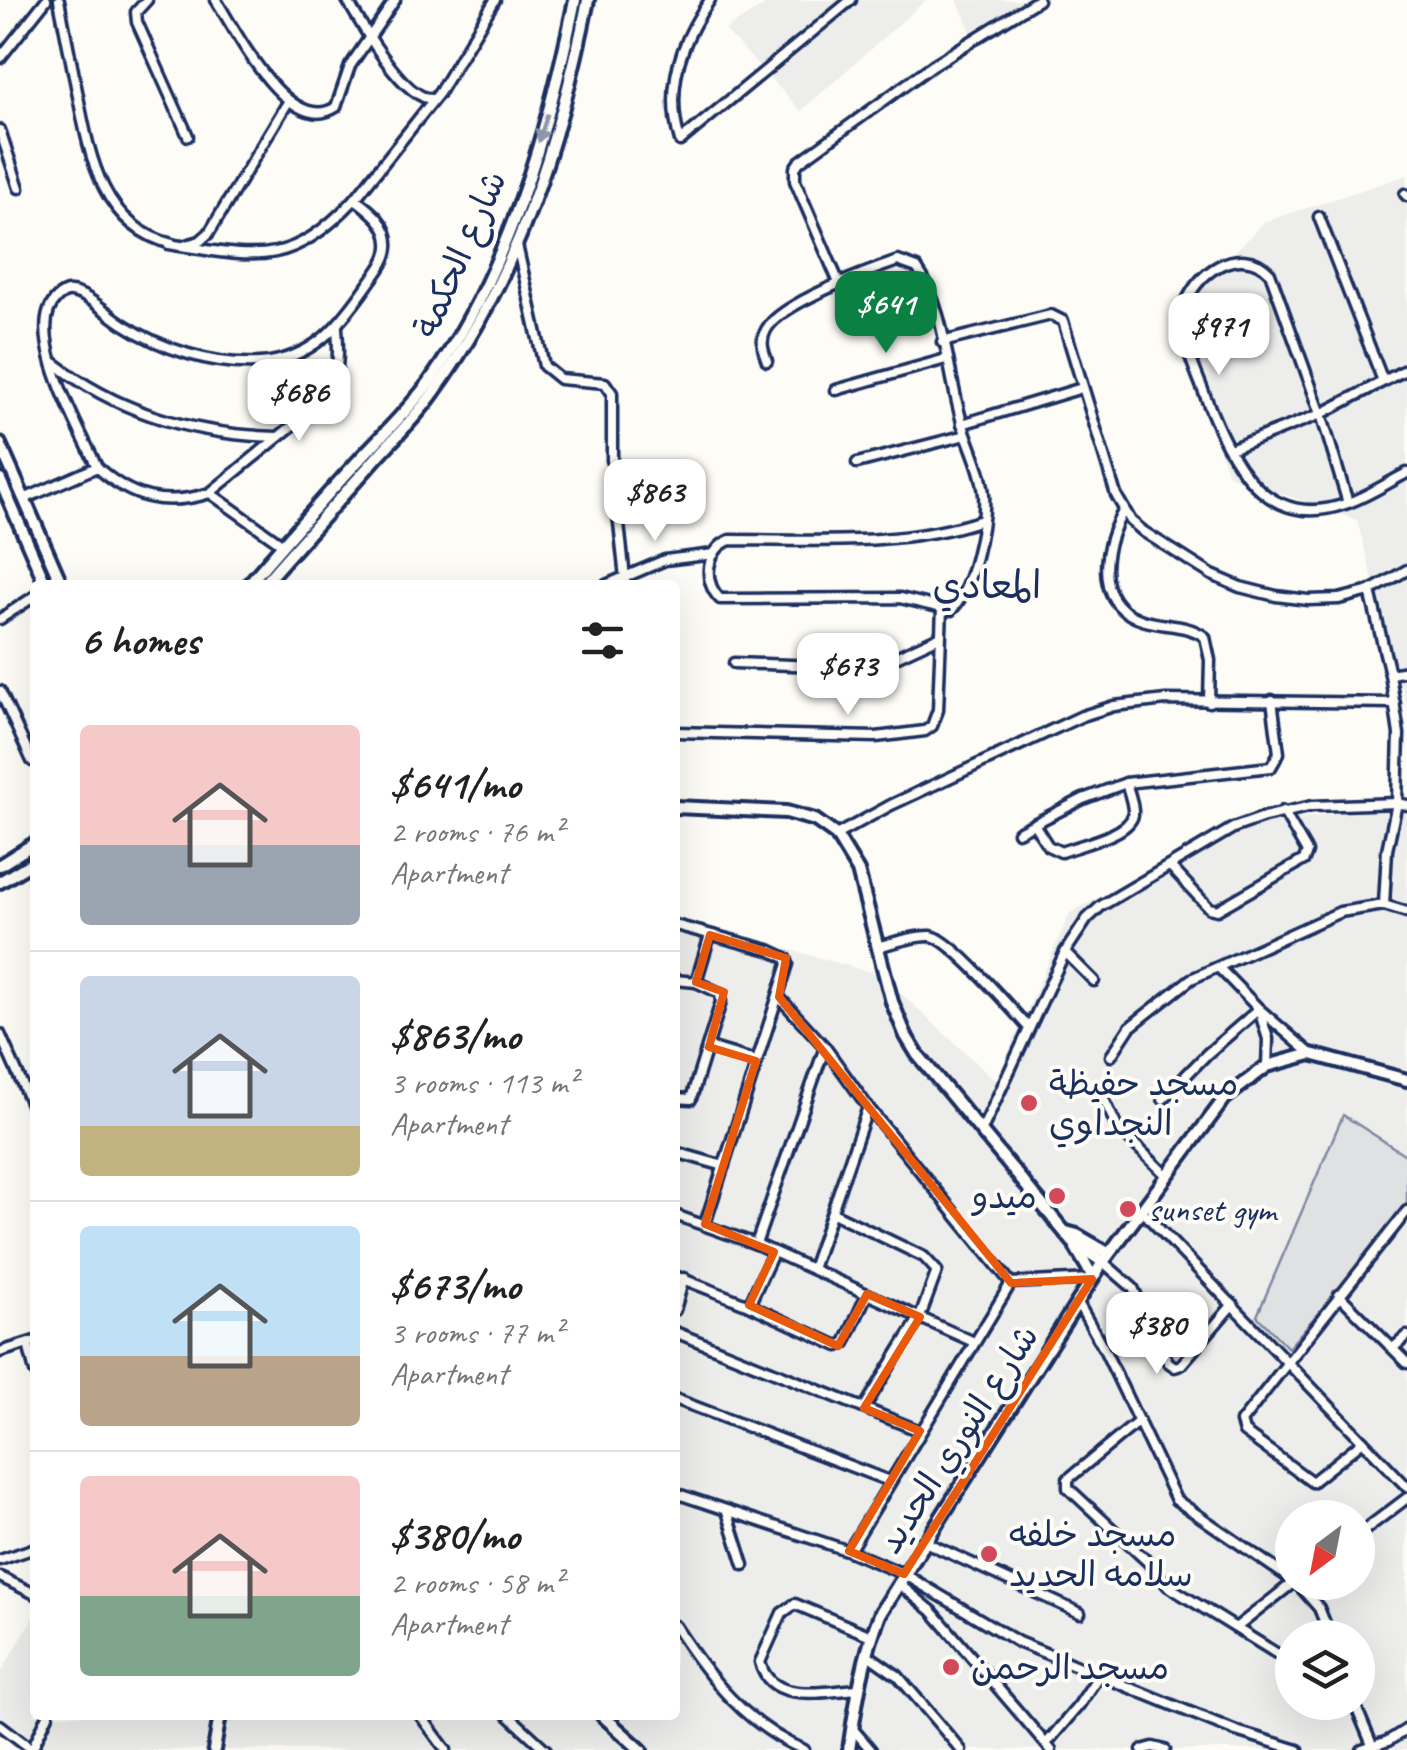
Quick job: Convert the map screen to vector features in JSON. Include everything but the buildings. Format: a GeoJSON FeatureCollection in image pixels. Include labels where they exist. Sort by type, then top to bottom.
{"type":"FeatureCollection","features":[{"type":"Feature","properties":{"kind":"street"},"geometry":{"type":"LineString","coordinates":[[0,58],[46,0]]}},
{"type":"Feature","properties":{"kind":"street"},"geometry":{"type":"LineString","coordinates":[[58,0],[90,157],[100,182],[132,225],[169,244],[257,256],[310,241],[355,199],[433,99],[495,0]]}},
{"type":"Feature","properties":{"kind":"street"},"geometry":{"type":"LineString","coordinates":[[147,0],[136,12],[137,22],[188,136]]}},
{"type":"Feature","properties":{"kind":"street"},"geometry":{"type":"LineString","coordinates":[[216,0],[279,96],[321,112],[334,110],[340,102],[350,66],[395,0]]}},
{"type":"Feature","properties":{"kind":"street"},"geometry":{"type":"LineString","coordinates":[[347,0],[370,38],[414,93],[433,99]]}},
{"type":"Feature","properties":{"kind":"street","name":"شارع الحكمة"},"geometry":{"type":"LineString","coordinates":[[252,580],[414,401],[450,350],[480,294],[514,212],[544,127],[575,0]]}},
{"type":"Feature","properties":{"kind":"street","name":"شارع الحكمة"},"geometry":{"type":"LineString","coordinates":[[267,580],[432,395],[486,311],[530,213],[557,129],[588,0]]}},
{"type":"Feature","properties":{"kind":"street"},"geometry":{"type":"LineString","coordinates":[[710,0],[684,47],[675,74],[673,110],[680,140],[851,0]]}},
{"type":"Feature","properties":{"kind":"street"},"geometry":{"type":"LineString","coordinates":[[839,283],[795,181],[798,162],[933,65],[1031,2]]}},
{"type":"Feature","properties":{"kind":"street"},"geometry":{"type":"LineString","coordinates":[[169,244],[188,245],[209,233],[288,102]]}},
{"type":"Feature","properties":{"kind":"street"},"geometry":{"type":"LineString","coordinates":[[0,130],[19,188]]}},
{"type":"Feature","properties":{"kind":"street"},"geometry":{"type":"LineString","coordinates":[[337,328],[340,360],[328,392],[314,408],[210,493],[185,501],[135,494],[114,483],[97,467],[50,360],[46,338],[53,302],[70,292],[152,340],[181,352],[261,363],[312,346],[337,328],[385,260],[389,244],[384,225],[355,199]]}},
{"type":"Feature","properties":{"kind":"street"},"geometry":{"type":"LineString","coordinates":[[1318,216],[1383,381]]}},
{"type":"Feature","properties":{"kind":"street"},"geometry":{"type":"LineString","coordinates":[[516,245],[544,366],[560,380],[605,382],[612,394],[612,460],[625,578]]}},
{"type":"Feature","properties":{"kind":"street"},"geometry":{"type":"LineString","coordinates":[[1348,503],[1270,272],[1252,260],[1220,264],[1190,293],[1183,322],[1208,402],[1244,478],[1277,502],[1303,510],[1348,503],[1407,473]]}},
{"type":"Feature","properties":{"kind":"street"},"geometry":{"type":"LineString","coordinates":[[767,360],[762,345],[772,322],[839,283],[898,261],[911,264],[924,278],[962,424],[984,490],[982,520],[964,595],[954,609],[900,598],[720,599],[708,582],[717,548],[730,540],[882,537],[957,528],[982,520]]}},
{"type":"Feature","properties":{"kind":"street"},"geometry":{"type":"LineString","coordinates":[[942,342],[1055,316],[1063,321],[1124,510],[1162,544],[1212,575],[1240,587],[1328,601],[1370,591],[1407,570]]}},
{"type":"Feature","properties":{"kind":"street"},"geometry":{"type":"LineString","coordinates":[[836,390],[946,359]]}},
{"type":"Feature","properties":{"kind":"street"},"geometry":{"type":"LineString","coordinates":[[50,360],[106,398],[142,414],[206,432],[278,437]]}},
{"type":"Feature","properties":{"kind":"street"},"geometry":{"type":"LineString","coordinates":[[1230,449],[1321,414],[1407,369]]}},
{"type":"Feature","properties":{"kind":"street"},"geometry":{"type":"LineString","coordinates":[[962,424],[1082,388]]}},
{"type":"Feature","properties":{"kind":"street"},"geometry":{"type":"LineString","coordinates":[[857,463],[966,435]]}},
{"type":"Feature","properties":{"kind":"street"},"geometry":{"type":"LineString","coordinates":[[0,444],[60,580]]}},
{"type":"Feature","properties":{"kind":"street"},"geometry":{"type":"LineString","coordinates":[[24,499],[97,467]]}},
{"type":"Feature","properties":{"kind":"street"},"geometry":{"type":"LineString","coordinates":[[0,480],[44,580]]}},
{"type":"Feature","properties":{"kind":"street"},"geometry":{"type":"LineString","coordinates":[[210,493],[283,544]]}},
{"type":"Feature","properties":{"kind":"street"},"geometry":{"type":"LineString","coordinates":[[1124,510],[1106,550],[1109,591],[1122,608],[1137,618],[1205,636],[1210,660],[1210,702]]}},
{"type":"Feature","properties":{"kind":"street"},"geometry":{"type":"LineString","coordinates":[[620,580],[676,557],[714,554]]}},
{"type":"Feature","properties":{"kind":"street"},"geometry":{"type":"LineString","coordinates":[[1370,591],[1400,734],[1402,804],[1387,850],[1384,905]]}},
{"type":"Feature","properties":{"kind":"street"},"geometry":{"type":"LineString","coordinates":[[0,619],[30,599]]}},
{"type":"Feature","properties":{"kind":"street"},"geometry":{"type":"LineString","coordinates":[[680,732],[876,737],[925,730],[932,726],[938,710],[942,608]]}},
{"type":"Feature","properties":{"kind":"street"},"geometry":{"type":"LineString","coordinates":[[734,663],[872,668],[940,637]]}},
{"type":"Feature","properties":{"kind":"street"},"geometry":{"type":"LineString","coordinates":[[1390,674],[1407,671]]}},
{"type":"Feature","properties":{"kind":"street"},"geometry":{"type":"LineString","coordinates":[[0,691],[30,756]]}},
{"type":"Feature","properties":{"kind":"street"},"geometry":{"type":"LineString","coordinates":[[836,835],[891,805],[1100,710],[1166,700],[1395,703]]}},
{"type":"Feature","properties":{"kind":"street"},"geometry":{"type":"LineString","coordinates":[[1018,832],[1082,798],[1126,783],[1271,768],[1279,753],[1272,700]]}},
{"type":"Feature","properties":{"kind":"street"},"geometry":{"type":"LineString","coordinates":[[1034,824],[1048,846],[1061,852],[1120,831],[1129,824],[1134,812],[1126,783]]}},
{"type":"Feature","properties":{"kind":"street"},"geometry":{"type":"LineString","coordinates":[[981,1132],[1065,952],[1102,906],[1234,828],[1283,811],[1342,804],[1402,804]]}},
{"type":"Feature","properties":{"kind":"street"},"geometry":{"type":"LineString","coordinates":[[680,808],[786,812],[816,820],[836,835],[858,871],[892,1002],[912,1045],[1073,1242],[1092,1278],[1010,1283]]}},
{"type":"Feature","properties":{"kind":"street"},"geometry":{"type":"LineString","coordinates":[[1170,866],[1210,908],[1217,910],[1304,860],[1307,852],[1283,811]]}},
{"type":"Feature","properties":{"kind":"street"},"geometry":{"type":"LineString","coordinates":[[0,866],[30,846]]}},
{"type":"Feature","properties":{"kind":"street"},"geometry":{"type":"LineString","coordinates":[[0,882],[30,865]]}},
{"type":"Feature","properties":{"kind":"street"},"geometry":{"type":"LineString","coordinates":[[1111,1056],[1130,1026],[1191,979],[1340,912],[1384,905],[1407,912]]}},
{"type":"Feature","properties":{"kind":"street"},"geometry":{"type":"LineString","coordinates":[[680,926],[786,958],[787,972],[705,1224]]}},
{"type":"Feature","properties":{"kind":"street"},"geometry":{"type":"LineString","coordinates":[[696,982],[710,935]]}},
{"type":"Feature","properties":{"kind":"street"},"geometry":{"type":"LineString","coordinates":[[876,948],[931,936],[940,940],[1029,1028]]}},
{"type":"Feature","properties":{"kind":"street"},"geometry":{"type":"LineString","coordinates":[[1065,952],[1094,981]]}},
{"type":"Feature","properties":{"kind":"street"},"geometry":{"type":"LineString","coordinates":[[1220,968],[1258,1009],[1311,1054],[1407,1080]]}},
{"type":"Feature","properties":{"kind":"street"},"geometry":{"type":"LineString","coordinates":[[680,980],[715,988],[722,998],[692,1099],[680,1098]]}},
{"type":"Feature","properties":{"kind":"street"},"geometry":{"type":"LineString","coordinates":[[779,997],[1010,1283]]}},
{"type":"Feature","properties":{"kind":"street"},"geometry":{"type":"LineString","coordinates":[[1258,1009],[1268,1039],[1266,1066]]}},
{"type":"Feature","properties":{"kind":"street"},"geometry":{"type":"LineString","coordinates":[[1163,1099],[1258,1009]]}},
{"type":"Feature","properties":{"kind":"street"},"geometry":{"type":"LineString","coordinates":[[0,1034],[30,1103]]}},
{"type":"Feature","properties":{"kind":"street"},"geometry":{"type":"LineString","coordinates":[[709,1047],[756,1062]]}},
{"type":"Feature","properties":{"kind":"street"},"geometry":{"type":"LineString","coordinates":[[756,1244],[824,1048]]}},
{"type":"Feature","properties":{"kind":"street","name":"شارع النوري الحديد"},"geometry":{"type":"LineString","coordinates":[[848,1750],[871,1636],[923,1541],[1092,1278],[1225,1098],[1266,1066],[1311,1054]]}},
{"type":"Feature","properties":{"kind":"street"},"geometry":{"type":"LineString","coordinates":[[1102,1094],[1116,1128],[1167,1176]]}},
{"type":"Feature","properties":{"kind":"street"},"geometry":{"type":"LineString","coordinates":[[812,1268],[868,1107]]}},
{"type":"Feature","properties":{"kind":"street"},"geometry":{"type":"LineString","coordinates":[[680,1153],[724,1166]]}},
{"type":"Feature","properties":{"kind":"street"},"geometry":{"type":"LineString","coordinates":[[1141,1210],[1407,1487]]}},
{"type":"Feature","properties":{"kind":"street"},"geometry":{"type":"LineString","coordinates":[[1363,1441],[1312,1482],[1244,1432],[1241,1422],[1407,1212]]}},
{"type":"Feature","properties":{"kind":"street"},"geometry":{"type":"LineString","coordinates":[[833,1213],[924,1257],[937,1271],[920,1317],[864,1408]]}},
{"type":"Feature","properties":{"kind":"street"},"geometry":{"type":"LineString","coordinates":[[680,1216],[756,1244],[974,1342]]}},
{"type":"Feature","properties":{"kind":"street"},"geometry":{"type":"LineString","coordinates":[[1065,1232],[1077,1234],[1133,1288],[1168,1362],[1175,1367],[1233,1304]]}},
{"type":"Feature","properties":{"kind":"street"},"geometry":{"type":"LineString","coordinates":[[1073,1242],[1106,1258]]}},
{"type":"Feature","properties":{"kind":"street"},"geometry":{"type":"LineString","coordinates":[[749,1305],[774,1253]]}},
{"type":"Feature","properties":{"kind":"street"},"geometry":{"type":"LineString","coordinates":[[680,1277],[840,1346],[867,1294]]}},
{"type":"Feature","properties":{"kind":"street"},"geometry":{"type":"LineString","coordinates":[[849,1551],[1010,1283]]}},
{"type":"Feature","properties":{"kind":"street"},"geometry":{"type":"LineString","coordinates":[[1339,1295],[1407,1363]]}},
{"type":"Feature","properties":{"kind":"street"},"geometry":{"type":"LineString","coordinates":[[1078,1303],[1104,1348],[1176,1500],[1275,1569]]}},
{"type":"Feature","properties":{"kind":"street"},"geometry":{"type":"LineString","coordinates":[[680,1334],[920,1431]]}},
{"type":"Feature","properties":{"kind":"street"},"geometry":{"type":"LineString","coordinates":[[1393,1348],[1407,1336]]}},
{"type":"Feature","properties":{"kind":"street"},"geometry":{"type":"LineString","coordinates":[[0,1352],[30,1342]]}},
{"type":"Feature","properties":{"kind":"street"},"geometry":{"type":"LineString","coordinates":[[680,1401],[889,1481]]}},
{"type":"Feature","properties":{"kind":"street"},"geometry":{"type":"LineString","coordinates":[[1139,1422],[1068,1479],[1068,1488],[1148,1562],[1168,1586],[1275,1652]]}},
{"type":"Feature","properties":{"kind":"street"},"geometry":{"type":"LineString","coordinates":[[680,1494],[849,1551],[1018,1642],[1236,1731],[1298,1750]]}},
{"type":"Feature","properties":{"kind":"street"},"geometry":{"type":"LineString","coordinates":[[1375,1522],[1407,1498]]}},
{"type":"Feature","properties":{"kind":"street"},"geometry":{"type":"LineString","coordinates":[[727,1512],[744,1565]]}},
{"type":"Feature","properties":{"kind":"street"},"geometry":{"type":"LineString","coordinates":[[923,1541],[1080,1613]]}},
{"type":"Feature","properties":{"kind":"street"},"geometry":{"type":"LineString","coordinates":[[0,1560],[30,1550]]}},
{"type":"Feature","properties":{"kind":"street"},"geometry":{"type":"LineString","coordinates":[[0,1576],[30,1591]]}},
{"type":"Feature","properties":{"kind":"street"},"geometry":{"type":"LineString","coordinates":[[901,1578],[1049,1747],[1099,1675]]}},
{"type":"Feature","properties":{"kind":"street"},"geometry":{"type":"LineString","coordinates":[[1237,1627],[1275,1597]]}},
{"type":"Feature","properties":{"kind":"street"},"geometry":{"type":"LineString","coordinates":[[858,1690],[785,1691],[766,1677],[760,1662],[782,1613],[795,1604],[871,1636]]}},
{"type":"Feature","properties":{"kind":"street"},"geometry":{"type":"LineString","coordinates":[[680,1633],[730,1699],[766,1731],[804,1750]]}},
{"type":"Feature","properties":{"kind":"street"},"geometry":{"type":"LineString","coordinates":[[868,1655],[892,1669],[961,1750]]}},
{"type":"Feature","properties":{"kind":"street"},"geometry":{"type":"LineString","coordinates":[[0,1725],[33,1750],[46,1720]]}},
{"type":"Feature","properties":{"kind":"street"},"geometry":{"type":"LineString","coordinates":[[214,1750],[219,1720]]}},
{"type":"Feature","properties":{"kind":"street"},"geometry":{"type":"LineString","coordinates":[[424,1720],[446,1750]]}},
{"type":"Feature","properties":{"kind":"street"},"geometry":{"type":"LineString","coordinates":[[518,1720],[546,1750]]}},
{"type":"Feature","properties":{"kind":"street"},"geometry":{"type":"LineString","coordinates":[[608,1720],[641,1750]]}},
{"type":"Feature","properties":{"kind":"street"},"geometry":{"type":"LineString","coordinates":[[1361,1720],[1372,1745]]}},
{"type":"Feature","properties":{"kind":"street"},"geometry":{"type":"LineString","coordinates":[[852,1728],[871,1750]]}},
{"type":"Feature","properties":{"kind":"street"},"geometry":{"type":"LineString","coordinates":[[1362,1750],[1407,1729]]}},
{"type":"Feature","properties":{"kind":"street"},"geometry":{"type":"LineString","coordinates":[[1142,1750],[1164,1750]]}},
{"type":"Feature","properties":{"kind":"highlighted area"},"geometry":{"type":"Polygon","coordinates":[[[710,935],[786,958],[779,997],[1011,1283],[1092,1279],[904,1574],[849,1551],[920,1431],[864,1408],[920,1317],[867,1294],[838,1346],[749,1305],[774,1252],[705,1224],[756,1061],[709,1047],[724,992],[696,982],[710,935]]]}},
{"type":"Feature","properties":{"kind":"shaded area"},"geometry":{"type":"Polygon","coordinates":[[[773,0],[926,0],[801,111],[725,30],[773,0]]]}},
{"type":"Feature","properties":{"kind":"shaded area"},"geometry":{"type":"Polygon","coordinates":[[[957,0],[1028,0],[973,36],[957,0]]]}},
{"type":"Feature","properties":{"kind":"shaded area"},"geometry":{"type":"Polygon","coordinates":[[[1407,175],[1407,708],[1357,520],[1228,475],[1174,314],[1264,222],[1407,175]]]}},
{"type":"Feature","properties":{"kind":"shaded area"},"geometry":{"type":"Polygon","coordinates":[[[1407,804],[1407,1750],[43,1750],[0,1722],[0,1674],[30,1623],[30,1720],[680,1720],[680,919],[881,975],[996,1081],[1070,913],[1226,828],[1407,804]]]}},
{"type":"Feature","properties":{"kind":"shaded area"},"geometry":{"type":"Polygon","coordinates":[[[1343,1115],[1407,1156],[1407,1210],[1288,1348],[1257,1316],[1343,1115]]]}},
{"type":"Feature","properties":{"kind":"place","name":"مسجد حفيظة النجداوي"},"geometry":{"type":"Point","coordinates":[1029,1103]}},
{"type":"Feature","properties":{"kind":"place","name":"ميدو"},"geometry":{"type":"Point","coordinates":[1057,1196]}},
{"type":"Feature","properties":{"kind":"place","name":"sunset gym"},"geometry":{"type":"Point","coordinates":[1128,1209]}},
{"type":"Feature","properties":{"kind":"place","name":"مسجد خلفه سلامه الحديد"},"geometry":{"type":"Point","coordinates":[989,1554]}},
{"type":"Feature","properties":{"kind":"place","name":"مسجد الرحمن"},"geometry":{"type":"Point","coordinates":[951,1667]}},
{"type":"Feature","properties":{"kind":"district","name":"المعادي"},"geometry":{"type":"Point","coordinates":[987,585]}}]}
